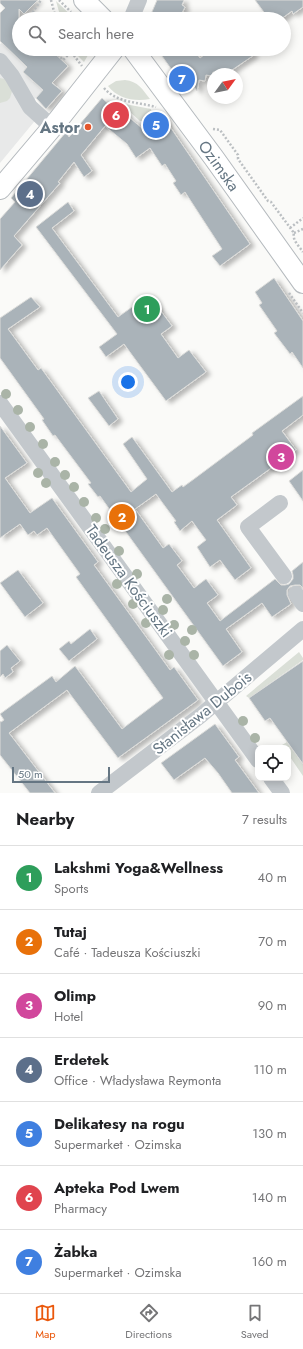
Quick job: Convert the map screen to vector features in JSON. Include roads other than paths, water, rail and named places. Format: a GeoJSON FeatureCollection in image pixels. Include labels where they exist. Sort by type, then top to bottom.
{"type":"FeatureCollection","features":[{"type":"Feature","properties":{"kind":"main road"},"geometry":{"type":"LineString","coordinates":[[79,7],[89,12]]}},
{"type":"Feature","properties":{"kind":"main road"},"geometry":{"type":"LineString","coordinates":[[0,189],[109,56]]}},
{"type":"Feature","properties":{"kind":"main road","name":"Ozimska"},"geometry":{"type":"LineString","coordinates":[[138,56],[214,158],[294,286]]}},
{"type":"Feature","properties":{"kind":"street"},"geometry":{"type":"LineString","coordinates":[[134,12],[139,0]]}},
{"type":"Feature","properties":{"kind":"street"},"geometry":{"type":"LineString","coordinates":[[0,61],[12,76],[30,108],[52,127]]}},
{"type":"Feature","properties":{"kind":"street","name":"Tadeusza Kościuszki"},"geometry":{"type":"LineString","coordinates":[[0,403],[255,756]]}},
{"type":"Feature","properties":{"kind":"street"},"geometry":{"type":"LineString","coordinates":[[280,503],[248,527],[284,576]]}},
{"type":"Feature","properties":{"kind":"street","name":"Stanisława Dubois"},"geometry":{"type":"LineString","coordinates":[[100,793],[217,703],[303,630]]}},
{"type":"Feature","properties":{"kind":"street"},"geometry":{"type":"LineString","coordinates":[[273,781],[282,793]]}},
{"type":"Feature","properties":{"kind":"place","name":"Żabka"},"geometry":{"type":"Point","coordinates":[182,79]}},
{"type":"Feature","properties":{"kind":"place","name":"Apteka Pod Lwem"},"geometry":{"type":"Point","coordinates":[116,115]}},
{"type":"Feature","properties":{"kind":"place","name":"Delikatesy na rogu"},"geometry":{"type":"Point","coordinates":[156,125]}},
{"type":"Feature","properties":{"kind":"place","name":"Astor"},"geometry":{"type":"Point","coordinates":[88,127]}},
{"type":"Feature","properties":{"kind":"place","name":"Erdetek"},"geometry":{"type":"Point","coordinates":[30,194]}},
{"type":"Feature","properties":{"kind":"place","name":"Lakshmi Yoga&Wellness"},"geometry":{"type":"Point","coordinates":[147,309]}},
{"type":"Feature","properties":{"kind":"place","name":"Olimp"},"geometry":{"type":"Point","coordinates":[281,457]}},
{"type":"Feature","properties":{"kind":"place","name":"Tutaj"},"geometry":{"type":"Point","coordinates":[122,517]}}]}
